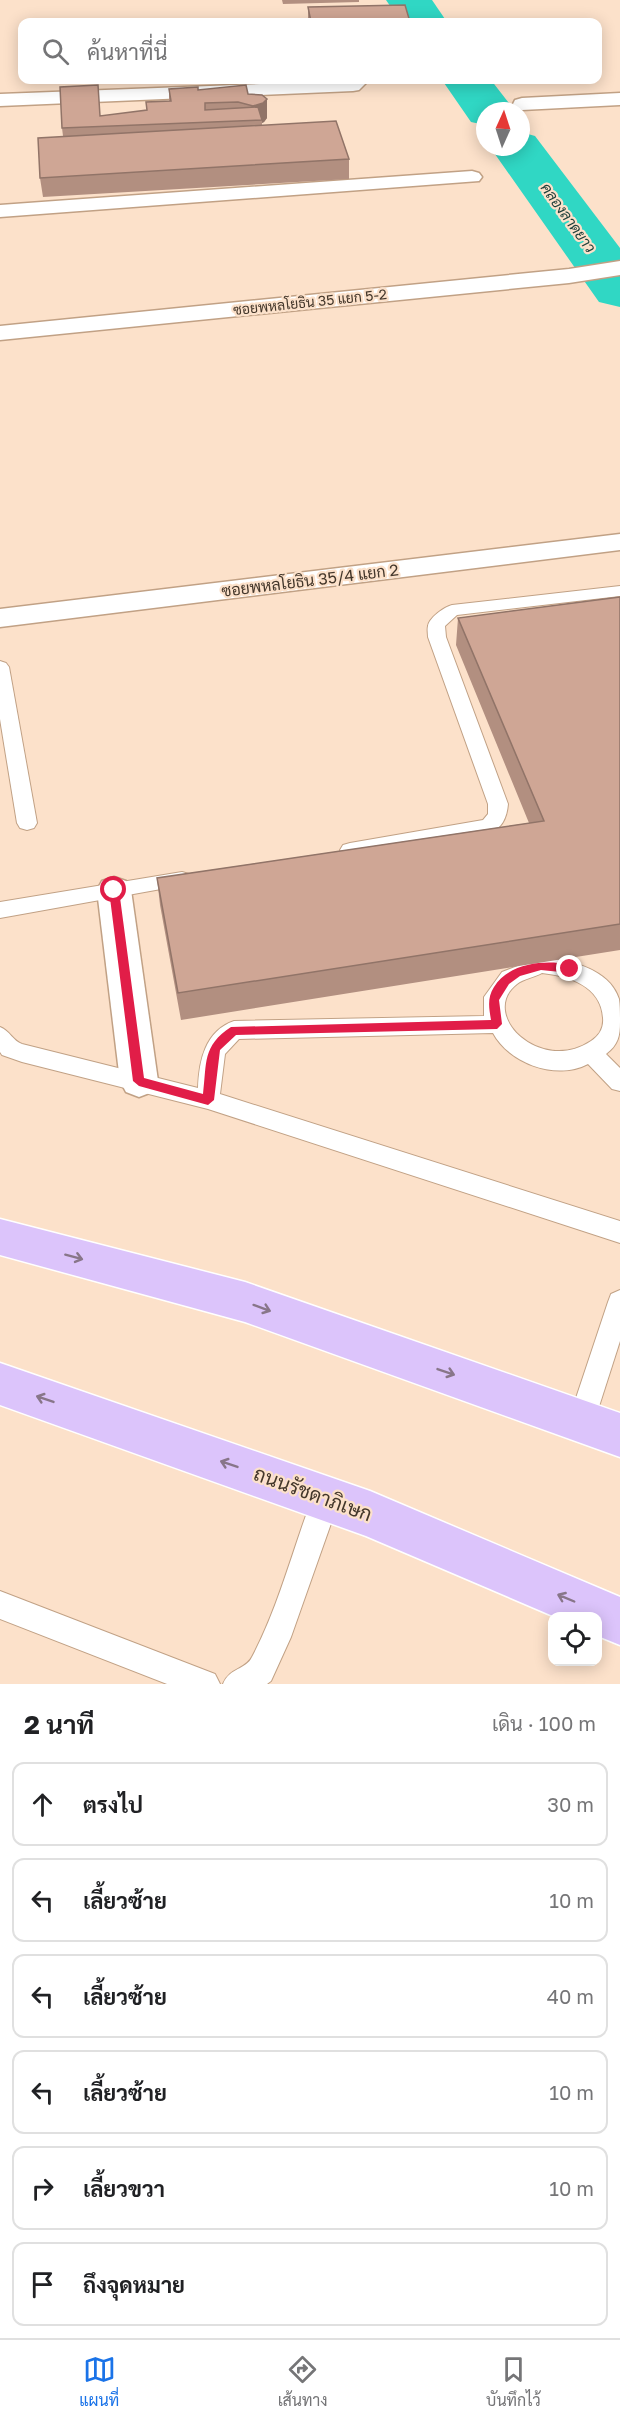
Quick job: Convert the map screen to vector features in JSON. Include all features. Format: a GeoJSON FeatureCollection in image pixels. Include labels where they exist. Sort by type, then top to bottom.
{"type":"FeatureCollection","features":[{"type":"Feature","properties":{"kind":"main road"},"geometry":{"type":"LineString","coordinates":[[6,1237],[245,1302],[620,1434]]}},
{"type":"Feature","properties":{"kind":"main road","name":"ถนนรัชดาภิเษก"},"geometry":{"type":"LineString","coordinates":[[0,1383],[370,1514],[620,1621]]}},
{"type":"Feature","properties":{"kind":"street"},"geometry":{"type":"LineString","coordinates":[[0,100],[353,86],[356,84]]}},
{"type":"Feature","properties":{"kind":"street"},"geometry":{"type":"LineString","coordinates":[[530,104],[620,99]]}},
{"type":"Feature","properties":{"kind":"street"},"geometry":{"type":"LineString","coordinates":[[0,211],[472,177]]}},
{"type":"Feature","properties":{"kind":"street","name":"ซอยพหลโยธิน 35 แยก 5-2"},"geometry":{"type":"LineString","coordinates":[[0,333],[569,276],[620,268]]}},
{"type":"Feature","properties":{"kind":"street","name":"ซอยพหลโยธิน 35/4 แยก 2"},"geometry":{"type":"LineString","coordinates":[[0,618],[620,542]]}},
{"type":"Feature","properties":{"kind":"street"},"geometry":{"type":"LineString","coordinates":[[114,890],[139,1081]]}},
{"type":"Feature","properties":{"kind":"lane"},"geometry":{"type":"LineString","coordinates":[[337,852],[489,826],[496,816],[498,804],[437,637],[436,625],[452,610],[620,591]]}},
{"type":"Feature","properties":{"kind":"lane"},"geometry":{"type":"LineString","coordinates":[[0,667],[27,824]]}},
{"type":"Feature","properties":{"kind":"lane"},"geometry":{"type":"LineString","coordinates":[[0,910],[196,876]]}},
{"type":"Feature","properties":{"kind":"lane"},"geometry":{"type":"LineString","coordinates":[[541,965],[570,969],[595,982],[611,1002],[614,1025],[606,1041],[592,1054],[575,1060],[556,1062],[537,1058],[519,1050],[505,1038],[497,1024],[494,1000],[498,990],[516,974],[541,965]]}},
{"type":"Feature","properties":{"kind":"lane"},"geometry":{"type":"LineString","coordinates":[[208,1100],[214,1048],[234,1030],[497,1024]]}},
{"type":"Feature","properties":{"kind":"lane"},"geometry":{"type":"LineString","coordinates":[[0,1036],[10,1049],[22,1053],[208,1100],[620,1232]]}},
{"type":"Feature","properties":{"kind":"lane"},"geometry":{"type":"LineString","coordinates":[[592,1054],[620,1082]]}},
{"type":"Feature","properties":{"kind":"lane"},"geometry":{"type":"LineString","coordinates":[[582,1419],[620,1302]]}},
{"type":"Feature","properties":{"kind":"lane"},"geometry":{"type":"LineString","coordinates":[[238,1684],[261,1671],[278,1637],[326,1498]]}},
{"type":"Feature","properties":{"kind":"lane"},"geometry":{"type":"LineString","coordinates":[[0,1605],[205,1684]]}},
{"type":"Feature","properties":{"kind":"building"},"geometry":{"type":"Polygon","coordinates":[[[405,5],[409,18],[310,18],[308,7],[405,5]]]}},
{"type":"Feature","properties":{"kind":"building"},"geometry":{"type":"Polygon","coordinates":[[[98,85],[100,116],[147,110],[146,102],[171,101],[169,89],[198,87],[198,90],[246,85],[248,94],[262,95],[267,99],[253,106],[238,102],[205,103],[205,110],[258,107],[262,120],[62,128],[60,87],[98,85]]]}},
{"type":"Feature","properties":{"kind":"building"},"geometry":{"type":"Polygon","coordinates":[[[336,121],[349,159],[40,178],[38,138],[336,121]]]}},
{"type":"Feature","properties":{"kind":"building"},"geometry":{"type":"Polygon","coordinates":[[[620,597],[620,924],[178,993],[157,878],[544,821],[458,618],[620,597]]]}},
{"type":"Feature","properties":{"kind":"waterway","name":"คลองลาดยาว"},"geometry":{"type":"LineString","coordinates":[[409,0],[421,18]]}},
{"type":"Feature","properties":{"kind":"waterway","name":"คลองลาดยาว"},"geometry":{"type":"LineString","coordinates":[[469,84],[482,102]]}},
{"type":"Feature","properties":{"kind":"waterway","name":"คลองลาดยาว"},"geometry":{"type":"LineString","coordinates":[[523,156],[620,289]]}},
{"type":"Feature","properties":{"kind":"route"},"geometry":{"type":"LineString","coordinates":[[114,890],[139,1081],[208,1100],[214,1048],[234,1030],[497,1024],[494,1000],[498,990],[506,981],[528,968],[541,965],[570,969]]}}]}
